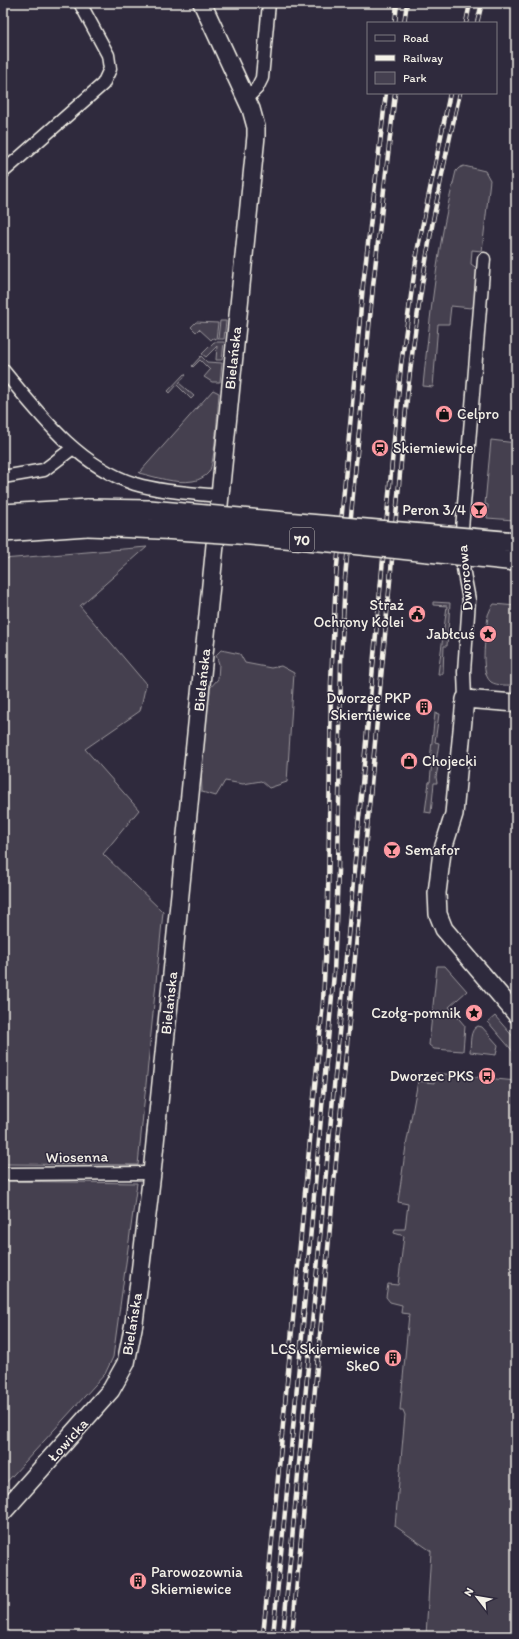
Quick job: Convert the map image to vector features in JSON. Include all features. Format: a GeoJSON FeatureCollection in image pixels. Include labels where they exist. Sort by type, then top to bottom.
{"type":"FeatureCollection","features":[{"type":"Feature","properties":{"kind":"main road","name":"70"},"geometry":{"type":"LineString","coordinates":[[3,532],[149,510],[516,542]]}},
{"type":"Feature","properties":{"kind":"main road","name":"70"},"geometry":{"type":"LineString","coordinates":[[3,514],[88,518],[148,528],[346,543],[516,561]]}},
{"type":"Feature","properties":{"kind":"street"},"geometry":{"type":"LineString","coordinates":[[3,172],[103,84],[110,70],[108,55],[80,3]]}},
{"type":"Feature","properties":{"kind":"street","name":"Bielańska"},"geometry":{"type":"LineString","coordinates":[[126,1363],[134,1323],[152,1173],[256,136],[254,119],[246,99],[202,3]]}},
{"type":"Feature","properties":{"kind":"street"},"geometry":{"type":"LineString","coordinates":[[246,99],[257,88],[262,78],[269,3]]}},
{"type":"Feature","properties":{"kind":"street","name":"Dworcowa"},"geometry":{"type":"LineString","coordinates":[[484,259],[462,529],[464,568],[469,600],[464,672],[465,699],[454,814],[444,844],[437,893],[437,908],[439,918],[448,935],[516,1014]]}},
{"type":"Feature","properties":{"kind":"street"},"geometry":{"type":"LineString","coordinates":[[3,370],[56,432],[73,448],[98,466],[134,483],[152,488],[219,496]]}},
{"type":"Feature","properties":{"kind":"street"},"geometry":{"type":"LineString","coordinates":[[3,477],[44,470],[73,448]]}},
{"type":"Feature","properties":{"kind":"street"},"geometry":{"type":"LineString","coordinates":[[465,699],[516,703]]}},
{"type":"Feature","properties":{"kind":"street","name":"Wiosenna"},"geometry":{"type":"LineString","coordinates":[[3,1174],[152,1173]]}},
{"type":"Feature","properties":{"kind":"street","name":"Łowicka"},"geometry":{"type":"LineString","coordinates":[[3,1512],[111,1390],[126,1363]]}},
{"type":"Feature","properties":{"kind":"green space"},"geometry":{"type":"Polygon","coordinates":[[[464,166],[485,171],[490,180],[482,251],[472,250],[471,264],[478,269],[475,305],[471,308],[451,306],[449,324],[438,324],[433,387],[423,386],[439,251],[444,224],[456,171],[464,166]]]}},
{"type":"Feature","properties":{"kind":"green space"},"geometry":{"type":"Polygon","coordinates":[[[220,321],[226,321],[224,339],[218,339],[220,321]]]}},
{"type":"Feature","properties":{"kind":"green space"},"geometry":{"type":"Polygon","coordinates":[[[196,322],[218,323],[216,339],[213,338],[211,340],[199,329],[196,332],[191,327],[196,322]]]}},
{"type":"Feature","properties":{"kind":"green space"},"geometry":{"type":"Polygon","coordinates":[[[214,342],[224,342],[222,360],[216,360],[217,346],[206,357],[202,354],[214,342]]]}},
{"type":"Feature","properties":{"kind":"green space"},"geometry":{"type":"Polygon","coordinates":[[[201,356],[207,362],[222,363],[220,382],[212,382],[204,377],[210,370],[200,360],[193,367],[192,366],[201,356]]]}},
{"type":"Feature","properties":{"kind":"green space"},"geometry":{"type":"Polygon","coordinates":[[[184,374],[186,375],[179,383],[194,396],[191,399],[177,385],[170,393],[168,391],[184,374]]]}},
{"type":"Feature","properties":{"kind":"green space"},"geometry":{"type":"Polygon","coordinates":[[[213,390],[219,393],[215,447],[209,472],[200,479],[186,482],[166,480],[139,473],[213,390]]]}},
{"type":"Feature","properties":{"kind":"green space"},"geometry":{"type":"Polygon","coordinates":[[[491,440],[516,443],[514,520],[487,518],[488,505],[485,504],[491,440]]]}},
{"type":"Feature","properties":{"kind":"green space"},"geometry":{"type":"Polygon","coordinates":[[[147,547],[80,606],[146,684],[140,711],[85,749],[139,810],[103,854],[163,912],[138,1165],[3,1164],[3,559],[147,547]]]}},
{"type":"Feature","properties":{"kind":"green space"},"geometry":{"type":"Polygon","coordinates":[[[433,602],[450,603],[447,646],[444,646],[443,674],[438,674],[447,606],[433,605],[433,602]]]}},
{"type":"Feature","properties":{"kind":"green space"},"geometry":{"type":"Polygon","coordinates":[[[494,604],[516,606],[516,685],[496,684],[491,682],[487,677],[484,650],[488,615],[494,604]]]}},
{"type":"Feature","properties":{"kind":"green space"},"geometry":{"type":"Polygon","coordinates":[[[221,650],[240,654],[245,663],[271,668],[281,666],[294,673],[287,782],[269,788],[261,781],[243,784],[225,781],[216,796],[202,792],[201,767],[209,689],[218,679],[219,664],[216,655],[221,650]]]}},
{"type":"Feature","properties":{"kind":"green space"},"geometry":{"type":"Polygon","coordinates":[[[435,713],[439,714],[435,742],[439,743],[436,762],[439,762],[436,777],[437,783],[434,783],[431,813],[425,812],[430,782],[432,761],[430,760],[435,713]]]}},
{"type":"Feature","properties":{"kind":"green space"},"geometry":{"type":"Polygon","coordinates":[[[437,966],[445,966],[467,991],[449,1007],[465,1026],[463,1051],[434,1049],[429,1045],[437,966]]]}},
{"type":"Feature","properties":{"kind":"green space"},"geometry":{"type":"Polygon","coordinates":[[[495,1016],[516,1040],[516,1055],[488,1022],[495,1016]]]}},
{"type":"Feature","properties":{"kind":"green space"},"geometry":{"type":"Polygon","coordinates":[[[478,1026],[482,1027],[498,1045],[496,1055],[470,1052],[473,1030],[478,1026]]]}},
{"type":"Feature","properties":{"kind":"green space"},"geometry":{"type":"Polygon","coordinates":[[[435,1073],[516,1081],[516,1636],[426,1636],[431,1551],[395,1526],[405,1415],[403,1410],[400,1410],[409,1314],[401,1313],[402,1305],[390,1302],[386,1297],[388,1284],[398,1285],[404,1236],[394,1233],[395,1229],[405,1229],[408,1204],[398,1202],[406,1146],[418,1081],[434,1083],[435,1073]]]}},
{"type":"Feature","properties":{"kind":"green space"},"geometry":{"type":"Polygon","coordinates":[[[3,1181],[137,1183],[113,1357],[105,1374],[3,1486],[3,1181]]]}},
{"type":"Feature","properties":{"kind":"railway"},"geometry":{"type":"LineString","coordinates":[[395,22],[397,3]]}},
{"type":"Feature","properties":{"kind":"railway"},"geometry":{"type":"LineString","coordinates":[[404,22],[407,3]]}},
{"type":"Feature","properties":{"kind":"railway"},"geometry":{"type":"LineString","coordinates":[[466,22],[470,3]]}},
{"type":"Feature","properties":{"kind":"railway"},"geometry":{"type":"LineString","coordinates":[[477,22],[482,3]]}},
{"type":"Feature","properties":{"kind":"railway"},"geometry":{"type":"LineString","coordinates":[[263,1636],[323,1002],[328,900],[331,682],[336,577],[363,285],[386,94]]}},
{"type":"Feature","properties":{"kind":"railway"},"geometry":{"type":"LineString","coordinates":[[303,1318],[334,973],[338,871],[341,661],[345,578],[373,286],[395,94]]}},
{"type":"Feature","properties":{"kind":"railway"},"geometry":{"type":"LineString","coordinates":[[283,1636],[401,365],[418,247],[450,94]]}},
{"type":"Feature","properties":{"kind":"railway"},"geometry":{"type":"LineString","coordinates":[[292,1636],[411,359],[422,283],[443,169],[460,94]]}},
{"type":"Feature","properties":{"kind":"railway"},"geometry":{"type":"LineString","coordinates":[[273,1636],[304,1314]]}},
{"type":"Feature","properties":{"kind":"place","name":"Celpro"},"geometry":{"type":"Point","coordinates":[444,414]}},
{"type":"Feature","properties":{"kind":"place","name":"Skierniewice"},"geometry":{"type":"Point","coordinates":[380,448]}},
{"type":"Feature","properties":{"kind":"place","name":"Peron 3/4"},"geometry":{"type":"Point","coordinates":[479,510]}},
{"type":"Feature","properties":{"kind":"place","name":"Straż Ochrony Kolei"},"geometry":{"type":"Point","coordinates":[417,614]}},
{"type":"Feature","properties":{"kind":"place","name":"Jabłcuś"},"geometry":{"type":"Point","coordinates":[488,634]}},
{"type":"Feature","properties":{"kind":"place","name":"Dworzec PKP Skierniewice"},"geometry":{"type":"Point","coordinates":[424,707]}},
{"type":"Feature","properties":{"kind":"place","name":"Chojecki"},"geometry":{"type":"Point","coordinates":[409,761]}},
{"type":"Feature","properties":{"kind":"place","name":"Semafor"},"geometry":{"type":"Point","coordinates":[392,850]}},
{"type":"Feature","properties":{"kind":"place","name":"Czołg-pomnik"},"geometry":{"type":"Point","coordinates":[474,1013]}},
{"type":"Feature","properties":{"kind":"place","name":"Dworzec PKS"},"geometry":{"type":"Point","coordinates":[487,1076]}},
{"type":"Feature","properties":{"kind":"place","name":"LCS Skierniewice SkeO"},"geometry":{"type":"Point","coordinates":[393,1358]}},
{"type":"Feature","properties":{"kind":"place","name":"Parowozownia Skierniewice"},"geometry":{"type":"Point","coordinates":[138,1581]}}]}
